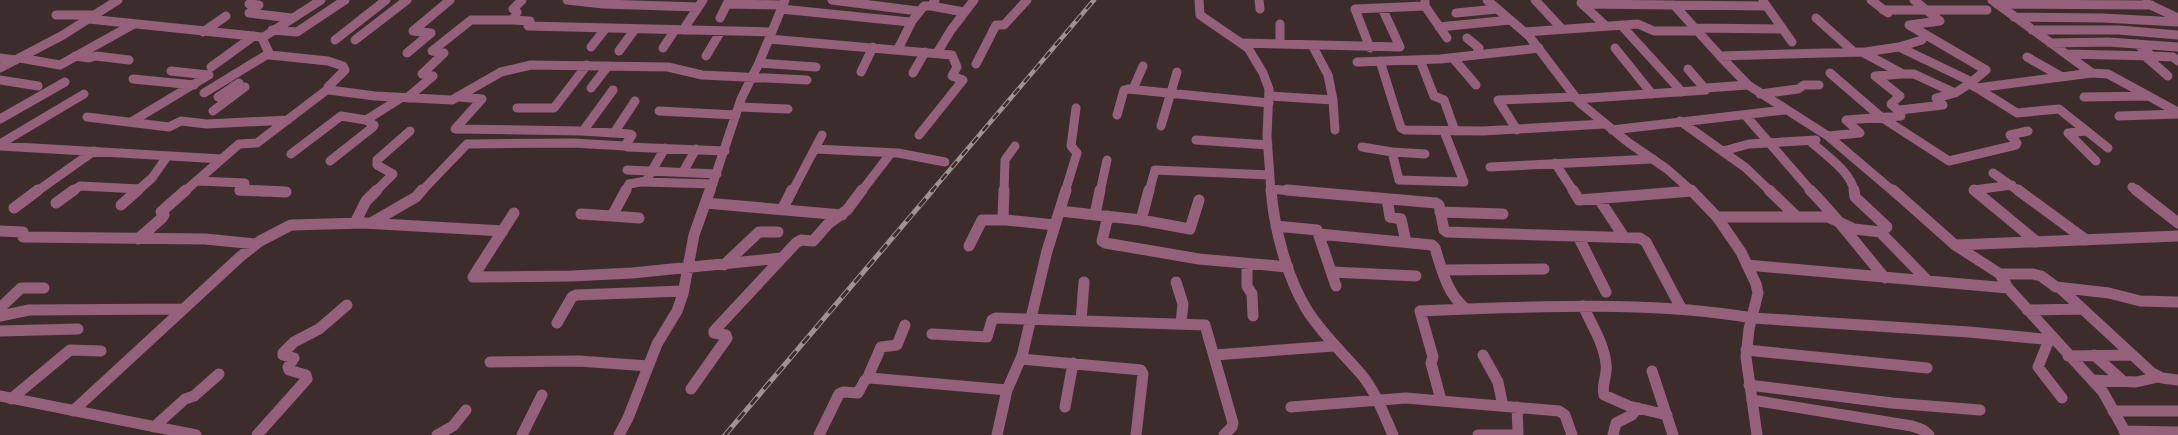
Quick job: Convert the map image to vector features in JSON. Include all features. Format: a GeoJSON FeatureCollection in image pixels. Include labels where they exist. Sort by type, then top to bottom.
{"type":"FeatureCollection","features":[{"type":"Feature","properties":{"kind":"street"},"geometry":{"type":"LineString","coordinates":[[0,68],[92,17],[118,0]]}},
{"type":"Feature","properties":{"kind":"street"},"geometry":{"type":"LineString","coordinates":[[131,122],[194,84],[258,36],[272,30],[321,0]]}},
{"type":"Feature","properties":{"kind":"street"},"geometry":{"type":"LineString","coordinates":[[272,30],[297,32],[345,0]]}},
{"type":"Feature","properties":{"kind":"street"},"geometry":{"type":"LineString","coordinates":[[335,40],[386,0]]}},
{"type":"Feature","properties":{"kind":"street"},"geometry":{"type":"LineString","coordinates":[[355,40],[407,0]]}},
{"type":"Feature","properties":{"kind":"street"},"geometry":{"type":"LineString","coordinates":[[407,53],[431,34],[413,31],[450,0]]}},
{"type":"Feature","properties":{"kind":"street"},"geometry":{"type":"LineString","coordinates":[[513,20],[517,12],[513,9],[522,0]]}},
{"type":"Feature","properties":{"kind":"street"},"geometry":{"type":"LineString","coordinates":[[567,0],[701,3]]}},
{"type":"Feature","properties":{"kind":"street"},"geometry":{"type":"LineString","coordinates":[[832,0],[918,11]]}},
{"type":"Feature","properties":{"kind":"street"},"geometry":{"type":"LineString","coordinates":[[937,53],[974,0]]}},
{"type":"Feature","properties":{"kind":"street"},"geometry":{"type":"LineString","coordinates":[[976,64],[996,25],[1004,25],[1024,0]]}},
{"type":"Feature","properties":{"kind":"street"},"geometry":{"type":"LineString","coordinates":[[1199,0],[1200,15],[1243,43],[1263,73],[1269,89],[1268,145],[1271,188],[1276,226],[1288,267],[1307,310],[1334,346],[1362,375],[1377,399],[1393,435]]}},
{"type":"Feature","properties":{"kind":"street"},"geometry":{"type":"LineString","coordinates":[[1259,0],[1260,9]]}},
{"type":"Feature","properties":{"kind":"street"},"geometry":{"type":"LineString","coordinates":[[1360,0],[1364,8]]}},
{"type":"Feature","properties":{"kind":"street"},"geometry":{"type":"LineString","coordinates":[[1406,0],[1412,7]]}},
{"type":"Feature","properties":{"kind":"street"},"geometry":{"type":"LineString","coordinates":[[1487,0],[1524,32],[1539,48],[1575,98],[1608,127],[1653,159],[1692,191],[1717,217],[1748,265],[1758,293],[1746,350],[1749,385],[1757,435]]}},
{"type":"Feature","properties":{"kind":"street"},"geometry":{"type":"LineString","coordinates":[[1534,0],[1562,29]]}},
{"type":"Feature","properties":{"kind":"street"},"geometry":{"type":"LineString","coordinates":[[1871,0],[1893,16]]}},
{"type":"Feature","properties":{"kind":"street"},"geometry":{"type":"LineString","coordinates":[[1914,0],[1940,21],[1909,25],[1986,70],[1973,85]]}},
{"type":"Feature","properties":{"kind":"street"},"geometry":{"type":"LineString","coordinates":[[2141,0],[2178,18]]}},
{"type":"Feature","properties":{"kind":"street"},"geometry":{"type":"LineString","coordinates":[[720,18],[728,2],[783,5],[870,19],[910,22]]}},
{"type":"Feature","properties":{"kind":"street"},"geometry":{"type":"LineString","coordinates":[[1580,2],[1606,26]]}},
{"type":"Feature","properties":{"kind":"street"},"geometry":{"type":"LineString","coordinates":[[1580,2],[1764,3],[1792,42]]}},
{"type":"Feature","properties":{"kind":"street"},"geometry":{"type":"LineString","coordinates":[[1994,2],[2151,5]]}},
{"type":"Feature","properties":{"kind":"street"},"geometry":{"type":"LineString","coordinates":[[1994,2],[2092,73]]}},
{"type":"Feature","properties":{"kind":"street"},"geometry":{"type":"LineString","coordinates":[[663,48],[701,3]]}},
{"type":"Feature","properties":{"kind":"street"},"geometry":{"type":"LineString","coordinates":[[898,49],[910,22],[924,6],[933,3],[964,12]]}},
{"type":"Feature","properties":{"kind":"street"},"geometry":{"type":"LineString","coordinates":[[1370,48],[1355,9],[1412,7],[1426,3],[1447,38]]}},
{"type":"Feature","properties":{"kind":"street"},"geometry":{"type":"LineString","coordinates":[[248,4],[259,5],[249,14],[291,18]]}},
{"type":"Feature","properties":{"kind":"street"},"geometry":{"type":"LineString","coordinates":[[1674,4],[1748,85],[1830,138],[1955,245],[2000,274],[2008,288],[2052,340],[2103,392],[2125,433],[2178,432]]}},
{"type":"Feature","properties":{"kind":"street"},"geometry":{"type":"LineString","coordinates":[[619,435],[628,418],[657,344],[677,311],[694,235],[717,174],[737,111],[783,5]]}},
{"type":"Feature","properties":{"kind":"street"},"geometry":{"type":"LineString","coordinates":[[2086,5],[2136,44],[2168,76]]}},
{"type":"Feature","properties":{"kind":"street"},"geometry":{"type":"LineString","coordinates":[[870,19],[878,7]]}},
{"type":"Feature","properties":{"kind":"street"},"geometry":{"type":"LineString","coordinates":[[1243,43],[1370,48],[1401,46],[1382,8]]}},
{"type":"Feature","properties":{"kind":"street"},"geometry":{"type":"LineString","coordinates":[[1456,13],[1498,9]]}},
{"type":"Feature","properties":{"kind":"street"},"geometry":{"type":"LineString","coordinates":[[1883,10],[1987,10]]}},
{"type":"Feature","properties":{"kind":"street"},"geometry":{"type":"LineString","coordinates":[[56,15],[92,17],[132,25],[258,36]]}},
{"type":"Feature","properties":{"kind":"street"},"geometry":{"type":"LineString","coordinates":[[203,32],[226,16]]}},
{"type":"Feature","properties":{"kind":"street"},"geometry":{"type":"LineString","coordinates":[[2014,17],[2102,18],[2178,22]]}},
{"type":"Feature","properties":{"kind":"street"},"geometry":{"type":"LineString","coordinates":[[1816,18],[1854,52]]}},
{"type":"Feature","properties":{"kind":"street"},"geometry":{"type":"LineString","coordinates":[[366,120],[404,98],[433,76],[422,74],[444,53],[432,51],[470,21],[513,20],[530,21],[528,26],[721,31],[953,56],[957,67],[952,76],[963,80],[919,134]]}},
{"type":"Feature","properties":{"kind":"street"},"geometry":{"type":"LineString","coordinates":[[1440,27],[1510,20]]}},
{"type":"Feature","properties":{"kind":"street"},"geometry":{"type":"LineString","coordinates":[[1280,24],[1280,43]]}},
{"type":"Feature","properties":{"kind":"street"},"geometry":{"type":"LineString","coordinates":[[1524,32],[1641,24],[1654,31],[1783,29]]}},
{"type":"Feature","properties":{"kind":"street"},"geometry":{"type":"LineString","coordinates":[[0,58],[58,65],[132,25]]}},
{"type":"Feature","properties":{"kind":"street"},"geometry":{"type":"LineString","coordinates":[[1621,25],[1682,92]]}},
{"type":"Feature","properties":{"kind":"street"},"geometry":{"type":"LineString","coordinates":[[591,48],[606,28]]}},
{"type":"Feature","properties":{"kind":"street"},"geometry":{"type":"LineString","coordinates":[[619,51],[634,29]]}},
{"type":"Feature","properties":{"kind":"street"},"geometry":{"type":"LineString","coordinates":[[2032,30],[2119,30],[2178,34]]}},
{"type":"Feature","properties":{"kind":"street"},"geometry":{"type":"LineString","coordinates":[[2092,30],[2125,55]]}},
{"type":"Feature","properties":{"kind":"street"},"geometry":{"type":"LineString","coordinates":[[706,56],[721,31]]}},
{"type":"Feature","properties":{"kind":"street"},"geometry":{"type":"LineString","coordinates":[[138,239],[164,216],[161,212],[239,144],[257,143],[328,89],[345,70],[343,66],[328,61],[268,54],[258,36]]}},
{"type":"Feature","properties":{"kind":"street"},"geometry":{"type":"LineString","coordinates":[[1467,38],[1479,48],[1476,54]]}},
{"type":"Feature","properties":{"kind":"street"},"geometry":{"type":"LineString","coordinates":[[1720,56],[1865,52],[1899,47],[1922,40]]}},
{"type":"Feature","properties":{"kind":"street"},"geometry":{"type":"LineString","coordinates":[[2050,42],[2108,42],[2178,46]]}},
{"type":"Feature","properties":{"kind":"street"},"geometry":{"type":"LineString","coordinates":[[1312,45],[1328,75],[1333,100],[1335,130]]}},
{"type":"Feature","properties":{"kind":"street"},"geometry":{"type":"LineString","coordinates":[[861,72],[873,47]]}},
{"type":"Feature","properties":{"kind":"street"},"geometry":{"type":"LineString","coordinates":[[1899,47],[1973,85],[2017,113],[2058,108],[2108,148]]}},
{"type":"Feature","properties":{"kind":"street"},"geometry":{"type":"LineString","coordinates":[[1357,62],[1453,58],[1539,48]]}},
{"type":"Feature","properties":{"kind":"street"},"geometry":{"type":"LineString","coordinates":[[1616,48],[1652,94]]}},
{"type":"Feature","properties":{"kind":"street"},"geometry":{"type":"LineString","coordinates":[[912,74],[926,52]]}},
{"type":"Feature","properties":{"kind":"street"},"geometry":{"type":"LineString","coordinates":[[1865,52],[1903,74]]}},
{"type":"Feature","properties":{"kind":"street"},"geometry":{"type":"LineString","coordinates":[[204,93],[268,54]]}},
{"type":"Feature","properties":{"kind":"street"},"geometry":{"type":"LineString","coordinates":[[2067,54],[2173,57],[2178,61]]}},
{"type":"Feature","properties":{"kind":"street"},"geometry":{"type":"LineString","coordinates":[[76,56],[89,58],[96,56],[128,60]]}},
{"type":"Feature","properties":{"kind":"street"},"geometry":{"type":"LineString","coordinates":[[2026,57],[2062,77]]}},
{"type":"Feature","properties":{"kind":"street"},"geometry":{"type":"LineString","coordinates":[[1453,58],[1476,85]]}},
{"type":"Feature","properties":{"kind":"street"},"geometry":{"type":"LineString","coordinates":[[1420,60],[1434,96],[1444,100],[1455,131]]}},
{"type":"Feature","properties":{"kind":"street"},"geometry":{"type":"LineString","coordinates":[[1380,61],[1402,129],[1455,131],[1608,127],[1785,110]]}},
{"type":"Feature","properties":{"kind":"street"},"geometry":{"type":"LineString","coordinates":[[759,63],[816,67]]}},
{"type":"Feature","properties":{"kind":"street"},"geometry":{"type":"LineString","coordinates":[[328,89],[404,98],[449,100],[460,97],[489,77],[519,66],[668,67],[702,75],[806,80]]}},
{"type":"Feature","properties":{"kind":"street"},"geometry":{"type":"LineString","coordinates":[[518,108],[554,108],[587,66]]}},
{"type":"Feature","properties":{"kind":"street"},"geometry":{"type":"LineString","coordinates":[[591,88],[608,66]]}},
{"type":"Feature","properties":{"kind":"street"},"geometry":{"type":"LineString","coordinates":[[1132,89],[1143,66]]}},
{"type":"Feature","properties":{"kind":"street"},"geometry":{"type":"LineString","coordinates":[[1688,69],[1706,88]]}},
{"type":"Feature","properties":{"kind":"street"},"geometry":{"type":"LineString","coordinates":[[171,71],[210,71],[241,81],[218,97]]}},
{"type":"Feature","properties":{"kind":"street"},"geometry":{"type":"LineString","coordinates":[[1161,126],[1177,72]]}},
{"type":"Feature","properties":{"kind":"street"},"geometry":{"type":"LineString","coordinates":[[1830,73],[1881,117],[1950,161],[2016,145],[2017,143],[2010,135],[2028,131]]}},
{"type":"Feature","properties":{"kind":"street"},"geometry":{"type":"LineString","coordinates":[[1899,111],[1944,105],[1936,98],[1955,93],[1973,85],[2106,73],[2178,113]]}},
{"type":"Feature","properties":{"kind":"street"},"geometry":{"type":"LineString","coordinates":[[1723,150],[1749,144],[1810,141],[1860,133],[1846,120],[1901,116],[1899,111],[1891,104],[1900,96],[1875,76],[1914,74],[1955,93]]}},
{"type":"Feature","properties":{"kind":"street"},"geometry":{"type":"LineString","coordinates":[[133,79],[194,84]]}},
{"type":"Feature","properties":{"kind":"street"},"geometry":{"type":"LineString","coordinates":[[0,80],[38,86]]}},
{"type":"Feature","properties":{"kind":"street"},"geometry":{"type":"LineString","coordinates":[[0,120],[65,82]]}},
{"type":"Feature","properties":{"kind":"street"},"geometry":{"type":"LineString","coordinates":[[1517,130],[1498,100],[1652,94],[1748,85]]}},
{"type":"Feature","properties":{"kind":"street"},"geometry":{"type":"LineString","coordinates":[[1760,94],[1798,89],[1804,85],[1819,85]]}},
{"type":"Feature","properties":{"kind":"street"},"geometry":{"type":"LineString","coordinates":[[213,111],[245,87],[234,86]]}},
{"type":"Feature","properties":{"kind":"street"},"geometry":{"type":"LineString","coordinates":[[1116,115],[1124,90],[1132,89],[1269,100],[1333,100]]}},
{"type":"Feature","properties":{"kind":"street"},"geometry":{"type":"LineString","coordinates":[[583,131],[613,90]]}},
{"type":"Feature","properties":{"kind":"street"},"geometry":{"type":"LineString","coordinates":[[0,145],[84,94]]}},
{"type":"Feature","properties":{"kind":"street"},"geometry":{"type":"LineString","coordinates":[[2084,97],[2150,96]]}},
{"type":"Feature","properties":{"kind":"street"},"geometry":{"type":"LineString","coordinates":[[460,97],[482,99],[457,126],[457,129],[583,131],[632,134],[626,146]]}},
{"type":"Feature","properties":{"kind":"street"},"geometry":{"type":"LineString","coordinates":[[614,133],[634,101]]}},
{"type":"Feature","properties":{"kind":"street"},"geometry":{"type":"LineString","coordinates":[[996,435],[1007,390],[1021,358],[1055,225],[1076,153],[1071,146],[1076,108]]}},
{"type":"Feature","properties":{"kind":"street"},"geometry":{"type":"LineString","coordinates":[[659,111],[788,109]]}},
{"type":"Feature","properties":{"kind":"street"},"geometry":{"type":"LineString","coordinates":[[2119,116],[2178,113]]}},
{"type":"Feature","properties":{"kind":"street"},"geometry":{"type":"LineString","coordinates":[[1745,115],[1800,180],[1830,209],[1836,219],[1885,278]]}},
{"type":"Feature","properties":{"kind":"street"},"geometry":{"type":"LineString","coordinates":[[291,154],[341,116],[366,120],[374,125],[330,162]]}},
{"type":"Feature","properties":{"kind":"street"},"geometry":{"type":"LineString","coordinates":[[87,117],[169,127],[182,121],[207,124],[288,120]]}},
{"type":"Feature","properties":{"kind":"street"},"geometry":{"type":"LineString","coordinates":[[1680,121],[1723,150],[1763,183],[1797,217]]}},
{"type":"Feature","properties":{"kind":"street"},"geometry":{"type":"LineString","coordinates":[[2086,130],[2068,133],[2096,161]]}},
{"type":"Feature","properties":{"kind":"street"},"geometry":{"type":"LineString","coordinates":[[355,223],[366,201],[393,174],[377,165],[377,160],[410,131]]}},
{"type":"Feature","properties":{"kind":"street"},"geometry":{"type":"LineString","coordinates":[[1392,152],[1398,179],[1464,182],[1444,131]]}},
{"type":"Feature","properties":{"kind":"street"},"geometry":{"type":"LineString","coordinates":[[782,208],[822,135]]}},
{"type":"Feature","properties":{"kind":"street"},"geometry":{"type":"LineString","coordinates":[[1196,140],[1268,145]]}},
{"type":"Feature","properties":{"kind":"street"},"geometry":{"type":"LineString","coordinates":[[1810,141],[1840,167],[1854,187],[1856,198],[1886,225],[1887,228],[1881,232]]}},
{"type":"Feature","properties":{"kind":"street"},"geometry":{"type":"LineString","coordinates":[[370,224],[416,197],[465,145],[573,143],[725,150]]}},
{"type":"Feature","properties":{"kind":"street"},"geometry":{"type":"LineString","coordinates":[[0,145],[166,158],[222,159]]}},
{"type":"Feature","properties":{"kind":"street"},"geometry":{"type":"LineString","coordinates":[[1004,220],[1005,160],[1016,146]]}},
{"type":"Feature","properties":{"kind":"street"},"geometry":{"type":"LineString","coordinates":[[1362,147],[1392,152],[1425,154]]}},
{"type":"Feature","properties":{"kind":"street"},"geometry":{"type":"LineString","coordinates":[[643,182],[646,181],[665,148]]}},
{"type":"Feature","properties":{"kind":"street"},"geometry":{"type":"LineString","coordinates":[[683,172],[696,149]]}},
{"type":"Feature","properties":{"kind":"street"},"geometry":{"type":"LineString","coordinates":[[815,149],[891,153],[921,156],[945,162]]}},
{"type":"Feature","properties":{"kind":"street"},"geometry":{"type":"LineString","coordinates":[[14,208],[94,151]]}},
{"type":"Feature","properties":{"kind":"street"},"geometry":{"type":"LineString","coordinates":[[690,389],[727,338],[726,336],[714,333],[714,331],[799,240],[814,240],[828,224],[842,215],[891,153]]}},
{"type":"Feature","properties":{"kind":"street"},"geometry":{"type":"LineString","coordinates":[[122,205],[152,178],[166,158]]}},
{"type":"Feature","properties":{"kind":"street"},"geometry":{"type":"LineString","coordinates":[[1490,167],[1653,159]]}},
{"type":"Feature","properties":{"kind":"street"},"geometry":{"type":"LineString","coordinates":[[1095,214],[1108,160]]}},
{"type":"Feature","properties":{"kind":"street"},"geometry":{"type":"LineString","coordinates":[[1555,164],[1578,200],[1692,191]]}},
{"type":"Feature","properties":{"kind":"street"},"geometry":{"type":"LineString","coordinates":[[627,170],[717,174]]}},
{"type":"Feature","properties":{"kind":"street"},"geometry":{"type":"LineString","coordinates":[[1141,220],[1155,170],[1270,175]]}},
{"type":"Feature","properties":{"kind":"street"},"geometry":{"type":"LineString","coordinates":[[1994,173],[2086,240]]}},
{"type":"Feature","properties":{"kind":"street"},"geometry":{"type":"LineString","coordinates":[[198,181],[245,183],[239,191],[286,192]]}},
{"type":"Feature","properties":{"kind":"street"},"geometry":{"type":"LineString","coordinates":[[612,216],[630,184],[643,182],[713,184]]}},
{"type":"Feature","properties":{"kind":"street"},"geometry":{"type":"LineString","coordinates":[[2012,185],[1974,190],[2037,242]]}},
{"type":"Feature","properties":{"kind":"street"},"geometry":{"type":"LineString","coordinates":[[56,202],[78,186],[140,189]]}},
{"type":"Feature","properties":{"kind":"street"},"geometry":{"type":"LineString","coordinates":[[2132,187],[2178,223]]}},
{"type":"Feature","properties":{"kind":"street"},"geometry":{"type":"LineString","coordinates":[[1271,188],[1436,203],[1439,205],[1444,230],[1447,232],[1580,238],[1640,238],[1646,242],[1681,308]]}},
{"type":"Feature","properties":{"kind":"street"},"geometry":{"type":"LineString","coordinates":[[1386,198],[1390,217],[1401,219],[1406,242]]}},
{"type":"Feature","properties":{"kind":"street"},"geometry":{"type":"LineString","coordinates":[[1599,199],[1624,237]]}},
{"type":"Feature","properties":{"kind":"street"},"geometry":{"type":"LineString","coordinates":[[1060,211],[1141,220],[1190,229],[1199,200]]}},
{"type":"Feature","properties":{"kind":"street"},"geometry":{"type":"LineString","coordinates":[[706,203],[782,208],[842,215]]}},
{"type":"Feature","properties":{"kind":"street"},"geometry":{"type":"LineString","coordinates":[[1440,212],[1503,214]]}},
{"type":"Feature","properties":{"kind":"street"},"geometry":{"type":"LineString","coordinates":[[514,213],[474,277],[597,276],[686,270],[781,258]]}},
{"type":"Feature","properties":{"kind":"street"},"geometry":{"type":"LineString","coordinates":[[581,214],[639,218]]}},
{"type":"Feature","properties":{"kind":"street"},"geometry":{"type":"LineString","coordinates":[[1108,216],[1102,241],[1105,244],[1170,255],[1288,267]]}},
{"type":"Feature","properties":{"kind":"street"},"geometry":{"type":"LineString","coordinates":[[1717,217],[1828,217],[1836,219],[1854,229],[1881,232],[1928,281]]}},
{"type":"Feature","properties":{"kind":"street"},"geometry":{"type":"LineString","coordinates":[[969,246],[982,220],[1004,220],[1055,225]]}},
{"type":"Feature","properties":{"kind":"street"},"geometry":{"type":"LineString","coordinates":[[73,411],[256,244],[279,229],[291,224],[355,223],[502,231]]}},
{"type":"Feature","properties":{"kind":"street"},"geometry":{"type":"LineString","coordinates":[[1276,226],[1312,228],[1319,234],[1336,286]]}},
{"type":"Feature","properties":{"kind":"street"},"geometry":{"type":"LineString","coordinates":[[0,232],[24,232],[23,237],[205,239],[256,244]]}},
{"type":"Feature","properties":{"kind":"street"},"geometry":{"type":"LineString","coordinates":[[724,265],[759,232],[778,232]]}},
{"type":"Feature","properties":{"kind":"street"},"geometry":{"type":"LineString","coordinates":[[1319,234],[1434,246],[1448,286],[1459,304],[1466,309]]}},
{"type":"Feature","properties":{"kind":"street"},"geometry":{"type":"LineString","coordinates":[[1955,245],[2178,236]]}},
{"type":"Feature","properties":{"kind":"street"},"geometry":{"type":"LineString","coordinates":[[1580,238],[1606,292]]}},
{"type":"Feature","properties":{"kind":"street"},"geometry":{"type":"LineString","coordinates":[[1247,264],[1247,286],[1252,294],[1253,316]]}},
{"type":"Feature","properties":{"kind":"street"},"geometry":{"type":"LineString","coordinates":[[1748,265],[2008,288]]}},
{"type":"Feature","properties":{"kind":"street"},"geometry":{"type":"LineString","coordinates":[[1443,270],[1544,268]]}},
{"type":"Feature","properties":{"kind":"street"},"geometry":{"type":"LineString","coordinates":[[1332,272],[1416,276]]}},
{"type":"Feature","properties":{"kind":"street"},"geometry":{"type":"LineString","coordinates":[[2000,274],[2037,275],[2060,288],[2132,355],[2158,376],[2178,380]]}},
{"type":"Feature","properties":{"kind":"street"},"geometry":{"type":"LineString","coordinates":[[1081,321],[1084,282]]}},
{"type":"Feature","properties":{"kind":"street"},"geometry":{"type":"LineString","coordinates":[[1176,282],[1183,304],[1181,323]]}},
{"type":"Feature","properties":{"kind":"street"},"geometry":{"type":"LineString","coordinates":[[0,308],[21,288],[44,288]]}},
{"type":"Feature","properties":{"kind":"street"},"geometry":{"type":"LineString","coordinates":[[2060,288],[2108,293],[2140,301],[2176,304]]}},
{"type":"Feature","properties":{"kind":"street"},"geometry":{"type":"LineString","coordinates":[[557,324],[572,297],[576,295],[683,291]]}},
{"type":"Feature","properties":{"kind":"street"},"geometry":{"type":"LineString","coordinates":[[257,435],[308,379],[306,375],[289,370],[288,367],[294,358],[283,355],[283,353],[294,342],[319,329],[347,305]]}},
{"type":"Feature","properties":{"kind":"street"},"geometry":{"type":"LineString","coordinates":[[1583,306],[1605,356],[1607,368],[1602,391],[1604,395],[1638,408],[1667,415]]}},
{"type":"Feature","properties":{"kind":"street"},"geometry":{"type":"LineString","coordinates":[[1441,400],[1431,364],[1433,357],[1420,311],[1583,306],[1681,308],[1753,318],[1969,332],[2052,340]]}},
{"type":"Feature","properties":{"kind":"street"},"geometry":{"type":"LineString","coordinates":[[0,316],[29,310],[183,309]]}},
{"type":"Feature","properties":{"kind":"street"},"geometry":{"type":"LineString","coordinates":[[2027,310],[2082,309]]}},
{"type":"Feature","properties":{"kind":"street"},"geometry":{"type":"LineString","coordinates":[[932,334],[986,337],[994,319],[1204,325],[1215,356],[1232,423],[1232,428],[1224,435]]}},
{"type":"Feature","properties":{"kind":"street"},"geometry":{"type":"LineString","coordinates":[[819,435],[839,394],[843,392],[858,393],[868,378],[881,347],[897,345],[905,325]]}},
{"type":"Feature","properties":{"kind":"street"},"geometry":{"type":"LineString","coordinates":[[0,331],[78,329]]}},
{"type":"Feature","properties":{"kind":"street"},"geometry":{"type":"LineString","coordinates":[[2052,340],[2038,367],[2062,398]]}},
{"type":"Feature","properties":{"kind":"street"},"geometry":{"type":"LineString","coordinates":[[1215,356],[1334,346]]}},
{"type":"Feature","properties":{"kind":"street"},"geometry":{"type":"LineString","coordinates":[[6,398],[70,350],[101,351]]}},
{"type":"Feature","properties":{"kind":"street"},"geometry":{"type":"LineString","coordinates":[[1746,350],[1926,368]]}},
{"type":"Feature","properties":{"kind":"street"},"geometry":{"type":"LineString","coordinates":[[1483,355],[1498,382],[1503,406]]}},
{"type":"Feature","properties":{"kind":"street"},"geometry":{"type":"LineString","coordinates":[[2094,355],[2122,380]]}},
{"type":"Feature","properties":{"kind":"street"},"geometry":{"type":"LineString","coordinates":[[2068,356],[2132,355]]}},
{"type":"Feature","properties":{"kind":"street"},"geometry":{"type":"LineString","coordinates":[[1021,358],[1141,370],[1143,374],[1136,435]]}},
{"type":"Feature","properties":{"kind":"street"},"geometry":{"type":"LineString","coordinates":[[490,362],[579,361],[648,366]]}},
{"type":"Feature","properties":{"kind":"street"},"geometry":{"type":"LineString","coordinates":[[1065,407],[1073,363]]}},
{"type":"Feature","properties":{"kind":"street"},"geometry":{"type":"LineString","coordinates":[[1652,371],[1673,435]]}},
{"type":"Feature","properties":{"kind":"street"},"geometry":{"type":"LineString","coordinates":[[154,427],[219,374]]}},
{"type":"Feature","properties":{"kind":"street"},"geometry":{"type":"LineString","coordinates":[[2092,380],[2147,381],[2158,376]]}},
{"type":"Feature","properties":{"kind":"street"},"geometry":{"type":"LineString","coordinates":[[868,378],[1007,390]]}},
{"type":"Feature","properties":{"kind":"street"},"geometry":{"type":"LineString","coordinates":[[1749,385],[1892,403],[1980,410]]}},
{"type":"Feature","properties":{"kind":"street"},"geometry":{"type":"LineString","coordinates":[[522,435],[542,395]]}},
{"type":"Feature","properties":{"kind":"street"},"geometry":{"type":"LineString","coordinates":[[6,398],[196,435]]}},
{"type":"Feature","properties":{"kind":"street"},"geometry":{"type":"LineString","coordinates":[[1291,406],[1406,398],[1517,407],[1562,413],[1572,435]]}},
{"type":"Feature","properties":{"kind":"street"},"geometry":{"type":"LineString","coordinates":[[1752,400],[1912,426],[1923,430],[1929,435]]}},
{"type":"Feature","properties":{"kind":"street"},"geometry":{"type":"LineString","coordinates":[[1478,435],[1514,435],[1518,433],[1517,407]]}},
{"type":"Feature","properties":{"kind":"street"},"geometry":{"type":"LineString","coordinates":[[1613,435],[1616,423],[1632,415],[1638,408]]}},
{"type":"Feature","properties":{"kind":"street"},"geometry":{"type":"LineString","coordinates":[[437,435],[453,426],[466,410]]}},
{"type":"Feature","properties":{"kind":"street"},"geometry":{"type":"LineString","coordinates":[[2113,411],[2178,411]]}},
{"type":"Feature","properties":{"kind":"railway"},"geometry":{"type":"LineString","coordinates":[[931,192],[1094,0]]}},
{"type":"Feature","properties":{"kind":"railway"},"geometry":{"type":"LineString","coordinates":[[725,435],[933,190]]}}]}
